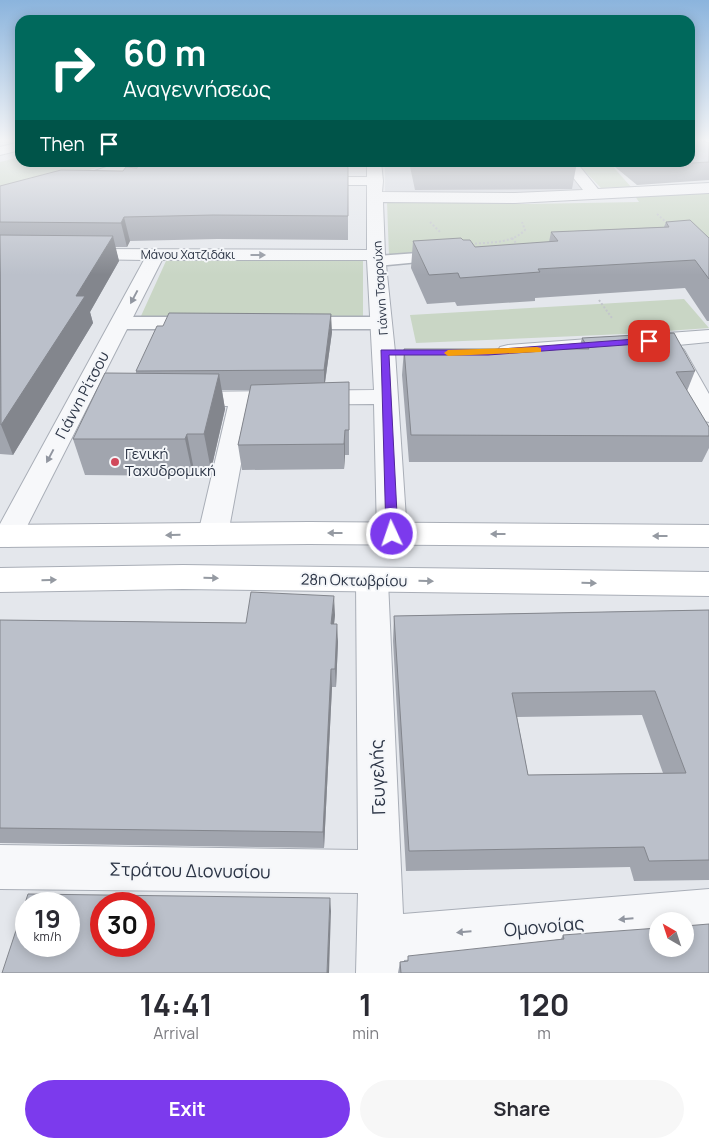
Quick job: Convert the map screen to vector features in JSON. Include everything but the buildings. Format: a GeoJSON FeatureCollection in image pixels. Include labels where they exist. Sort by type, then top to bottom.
{"type":"FeatureCollection","features":[{"type":"Feature","properties":{"kind":"main road"},"geometry":{"type":"LineString","coordinates":[[4,536],[392,534],[709,536]]}},
{"type":"Feature","properties":{"kind":"main road","name":"28η Οκτωβρίου"},"geometry":{"type":"LineString","coordinates":[[0,580],[183,577],[709,584]]}},
{"type":"Feature","properties":{"kind":"street"},"geometry":{"type":"LineString","coordinates":[[61,186],[67,184]]}},
{"type":"Feature","properties":{"kind":"street","name":"Γιάννη Τσαρούχη"},"geometry":{"type":"LineString","coordinates":[[376,184],[377,258],[382,323],[393,352],[385,397],[392,534]]}},
{"type":"Feature","properties":{"kind":"street"},"geometry":{"type":"LineString","coordinates":[[384,184],[407,198],[515,198],[709,188]]}},
{"type":"Feature","properties":{"kind":"street"},"geometry":{"type":"LineString","coordinates":[[586,184],[593,194]]}},
{"type":"Feature","properties":{"kind":"street","name":"Μάνου Χατζιδάκι"},"geometry":{"type":"LineString","coordinates":[[66,254],[377,258]]}},
{"type":"Feature","properties":{"kind":"street","name":"Γιάννη Ρίτσου"},"geometry":{"type":"LineString","coordinates":[[4,536],[80,399],[156,254]]}},
{"type":"Feature","properties":{"kind":"street"},"geometry":{"type":"LineString","coordinates":[[377,258],[457,255]]}},
{"type":"Feature","properties":{"kind":"street"},"geometry":{"type":"LineString","coordinates":[[120,323],[217,323]]}},
{"type":"Feature","properties":{"kind":"street"},"geometry":{"type":"LineString","coordinates":[[275,323],[382,323]]}},
{"type":"Feature","properties":{"kind":"street"},"geometry":{"type":"LineString","coordinates":[[488,353],[709,336]]}},
{"type":"Feature","properties":{"kind":"street"},"geometry":{"type":"LineString","coordinates":[[667,340],[709,415]]}},
{"type":"Feature","properties":{"kind":"street"},"geometry":{"type":"LineString","coordinates":[[165,399],[241,400],[385,397]]}},
{"type":"Feature","properties":{"kind":"street"},"geometry":{"type":"LineString","coordinates":[[80,399],[108,399]]}},
{"type":"Feature","properties":{"kind":"street"},"geometry":{"type":"LineString","coordinates":[[212,534],[241,400]]}},
{"type":"Feature","properties":{"kind":"street","name":"Γευγελής"},"geometry":{"type":"LineString","coordinates":[[372,580],[380,872],[380,956]]}},
{"type":"Feature","properties":{"kind":"street","name":"Στράτου Διονυσίου"},"geometry":{"type":"LineString","coordinates":[[0,867],[380,872]]}},
{"type":"Feature","properties":{"kind":"street","name":"Ομονοίας"},"geometry":{"type":"LineString","coordinates":[[380,956],[709,912]]}},
{"type":"Feature","properties":{"kind":"path"},"geometry":{"type":"LineString","coordinates":[[407,198],[420,215],[440,232],[446,249],[457,255]]}},
{"type":"Feature","properties":{"kind":"path"},"geometry":{"type":"LineString","coordinates":[[512,238],[521,251]]}},
{"type":"Feature","properties":{"kind":"shaded area"},"geometry":{"type":"Polygon","coordinates":[[[385,184],[579,184],[584,191],[487,195],[385,193],[385,184]]]}},
{"type":"Feature","properties":{"kind":"green space"},"geometry":{"type":"Polygon","coordinates":[[[0,184],[40,184],[0,196],[0,184]]]}},
{"type":"Feature","properties":{"kind":"green space"},"geometry":{"type":"Polygon","coordinates":[[[598,184],[629,184],[631,187],[601,188],[598,184]]]}},
{"type":"Feature","properties":{"kind":"green space"},"geometry":{"type":"Polygon","coordinates":[[[709,192],[709,264],[676,237],[389,256],[387,202],[526,204],[639,202],[635,196],[709,192]]]}},
{"type":"Feature","properties":{"kind":"green space"},"geometry":{"type":"Polygon","coordinates":[[[166,261],[363,261],[363,316],[141,316],[166,261]]]}},
{"type":"Feature","properties":{"kind":"green space"},"geometry":{"type":"Polygon","coordinates":[[[684,299],[709,328],[624,334],[416,343],[410,315],[684,299]]]}},
{"type":"Feature","properties":{"kind":"slow traffic"},"geometry":{"type":"LineString","coordinates":[[448,353],[537,350]]}},
{"type":"Feature","properties":{"kind":"place","name":"Γενική Ταχυδρομική"},"geometry":{"type":"Point","coordinates":[115,462]}},
{"type":"Feature","properties":{"kind":"route"},"geometry":{"type":"LineString","coordinates":[[392,534],[384,352],[488,353],[649,341]]}}]}
